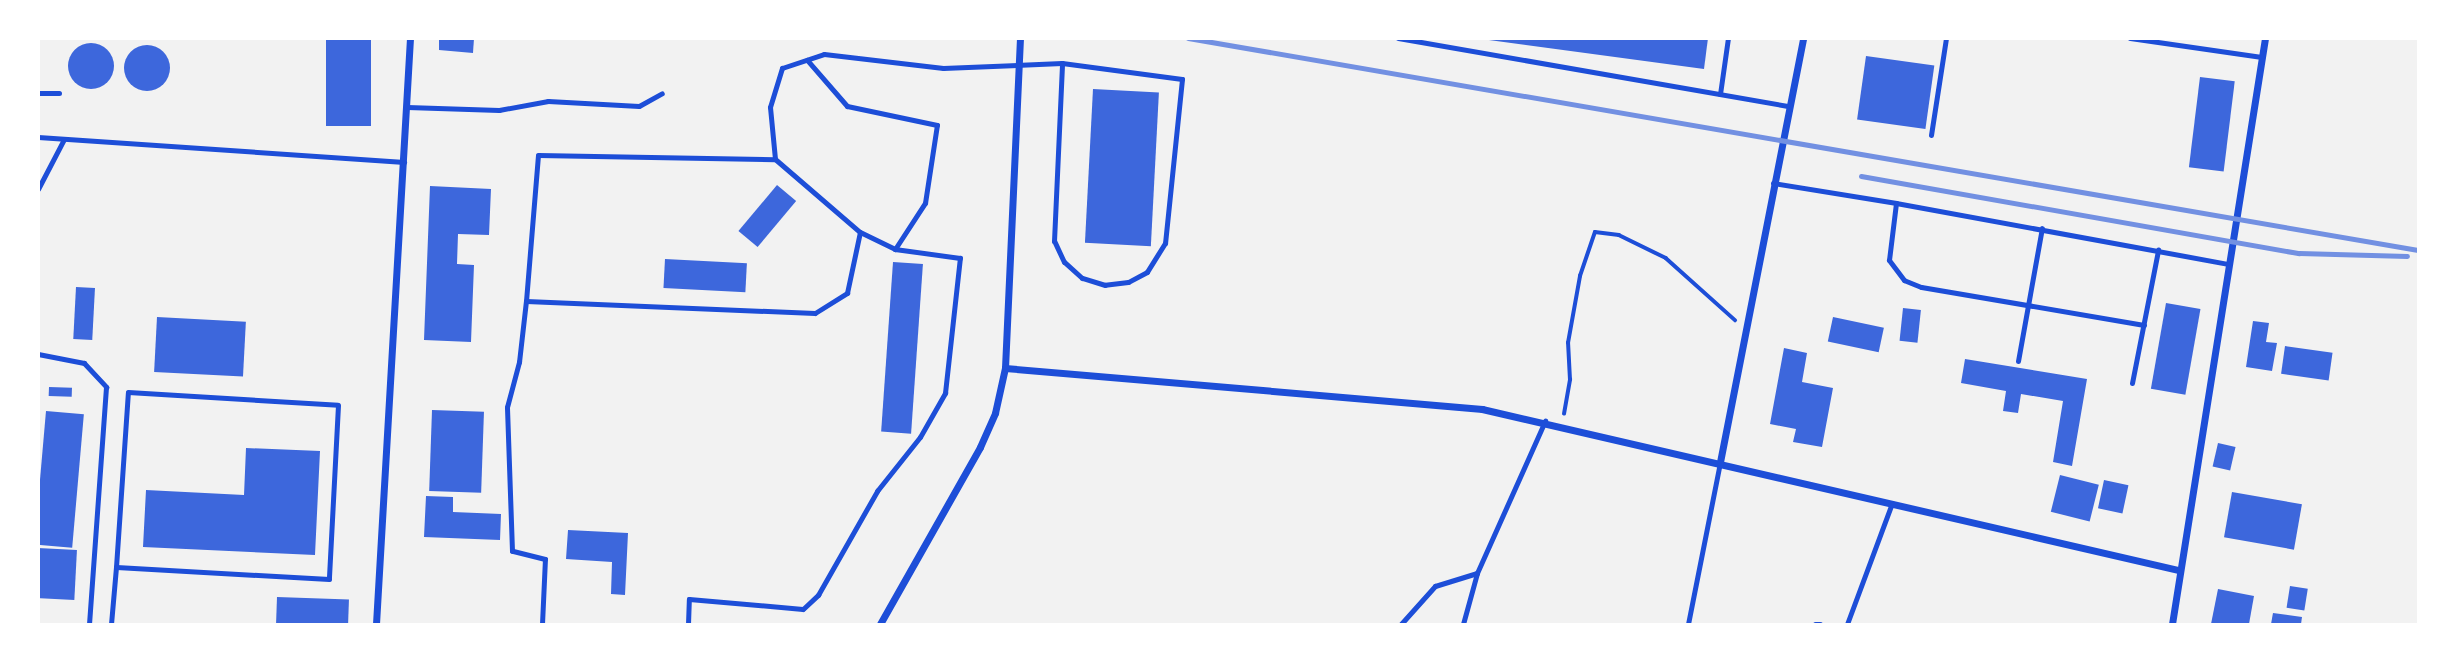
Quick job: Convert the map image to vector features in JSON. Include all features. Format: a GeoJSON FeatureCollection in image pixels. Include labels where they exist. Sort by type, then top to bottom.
{"type":"FeatureCollection","features":[{"type":"Feature","properties":{"kind":"street"},"geometry":{"type":"LineString","coordinates":[[376,625],[410,38]]}},
{"type":"Feature","properties":{"kind":"street"},"geometry":{"type":"LineString","coordinates":[[880,625],[981,447],[995,412],[1005,368],[1020,38]]}},
{"type":"Feature","properties":{"kind":"street"},"geometry":{"type":"LineString","coordinates":[[1720,462],[1803,38]]}},
{"type":"Feature","properties":{"kind":"street"},"geometry":{"type":"LineString","coordinates":[[2172,625],[2178,570],[2265,38]]}},
{"type":"Feature","properties":{"kind":"street"},"geometry":{"type":"LineString","coordinates":[[1005,368],[1482,409],[1545,421],[2178,570]]}},
{"type":"Feature","properties":{"kind":"lane"},"geometry":{"type":"LineString","coordinates":[[1398,38],[1789,106]]}},
{"type":"Feature","properties":{"kind":"lane"},"geometry":{"type":"LineString","coordinates":[[1720,94],[1727,38]]}},
{"type":"Feature","properties":{"kind":"lane"},"geometry":{"type":"LineString","coordinates":[[1931,135],[1946,38]]}},
{"type":"Feature","properties":{"kind":"lane"},"geometry":{"type":"LineString","coordinates":[[2130,38],[2262,57]]}},
{"type":"Feature","properties":{"kind":"lane"},"geometry":{"type":"LineString","coordinates":[[775,159],[769,107],[782,68],[824,54],[943,68],[1062,63],[1182,79],[1165,243],[1155,263],[1128,282],[1105,285],[1083,278],[1064,262],[1054,241],[1062,63]]}},
{"type":"Feature","properties":{"kind":"lane"},"geometry":{"type":"LineString","coordinates":[[807,60],[847,107],[937,125],[925,203],[895,248]]}},
{"type":"Feature","properties":{"kind":"lane"},"geometry":{"type":"LineString","coordinates":[[38,93],[59,93]]}},
{"type":"Feature","properties":{"kind":"lane"},"geometry":{"type":"LineString","coordinates":[[407,107],[499,110],[548,101],[639,106],[662,93]]}},
{"type":"Feature","properties":{"kind":"lane"},"geometry":{"type":"LineString","coordinates":[[38,137],[404,163]]}},
{"type":"Feature","properties":{"kind":"lane"},"geometry":{"type":"LineString","coordinates":[[38,190],[64,139]]}},
{"type":"Feature","properties":{"kind":"lane"},"geometry":{"type":"LineString","coordinates":[[542,625],[545,559],[512,551],[507,407],[519,362],[538,155],[775,159],[860,232],[895,248],[960,258],[945,393],[920,437],[877,491],[818,594],[803,609],[690,599],[688,625]]}},
{"type":"Feature","properties":{"kind":"lane"},"geometry":{"type":"LineString","coordinates":[[1773,183],[2042,228],[2227,264]]}},
{"type":"Feature","properties":{"kind":"lane"},"geometry":{"type":"LineString","coordinates":[[1896,203],[1889,260],[1904,280],[2144,326]]}},
{"type":"Feature","properties":{"kind":"lane"},"geometry":{"type":"LineString","coordinates":[[2018,361],[2042,228]]}},
{"type":"Feature","properties":{"kind":"lane"},"geometry":{"type":"LineString","coordinates":[[526,301],[815,313],[847,293],[860,232]]}},
{"type":"Feature","properties":{"kind":"lane"},"geometry":{"type":"LineString","coordinates":[[2132,383],[2158,250]]}},
{"type":"Feature","properties":{"kind":"lane"},"geometry":{"type":"LineString","coordinates":[[38,354],[84,363],[106,387],[89,625]]}},
{"type":"Feature","properties":{"kind":"lane"},"geometry":{"type":"LineString","coordinates":[[111,625],[128,393],[338,405],[329,579],[116,567]]}},
{"type":"Feature","properties":{"kind":"lane"},"geometry":{"type":"LineString","coordinates":[[1463,625],[1477,573],[1545,421]]}},
{"type":"Feature","properties":{"kind":"lane"},"geometry":{"type":"LineString","coordinates":[[1688,625],[1720,462]]}},
{"type":"Feature","properties":{"kind":"lane"},"geometry":{"type":"LineString","coordinates":[[1847,625],[1892,503]]}},
{"type":"Feature","properties":{"kind":"lane"},"geometry":{"type":"LineString","coordinates":[[1401,625],[1435,586],[1477,573]]}},
{"type":"Feature","properties":{"kind":"path"},"geometry":{"type":"LineString","coordinates":[[1562,425],[1570,380],[1568,343],[1580,276],[1595,232],[1619,235],[1666,258],[1706,298],[1746,326]]}},
{"type":"Feature","properties":{"kind":"building"},"geometry":{"type":"Polygon","coordinates":[[[326,38],[371,38],[371,126],[326,126],[326,38]]]}},
{"type":"Feature","properties":{"kind":"building"},"geometry":{"type":"Polygon","coordinates":[[[439,38],[474,38],[473,53],[439,50],[439,38]]]}},
{"type":"Feature","properties":{"kind":"building"},"geometry":{"type":"Polygon","coordinates":[[[1474,38],[1708,38],[1704,69],[1474,38]]]}},
{"type":"Feature","properties":{"kind":"building"},"geometry":{"type":"Polygon","coordinates":[[[91,43],[107,50],[114,66],[107,82],[91,89],[75,82],[68,66],[75,50],[91,43]]]}},
{"type":"Feature","properties":{"kind":"building"},"geometry":{"type":"Polygon","coordinates":[[[147,45],[163,52],[170,68],[163,84],[147,91],[131,84],[124,68],[131,52],[147,45]]]}},
{"type":"Feature","properties":{"kind":"building"},"geometry":{"type":"Polygon","coordinates":[[[1866,56],[1934,66],[1925,129],[1857,119],[1866,56]]]}},
{"type":"Feature","properties":{"kind":"building"},"geometry":{"type":"Polygon","coordinates":[[[2200,77],[2235,81],[2224,172],[2189,167],[2200,77]]]}},
{"type":"Feature","properties":{"kind":"building"},"geometry":{"type":"Polygon","coordinates":[[[1093,89],[1159,92],[1151,246],[1085,243],[1093,89]]]}},
{"type":"Feature","properties":{"kind":"building"},"geometry":{"type":"Polygon","coordinates":[[[777,185],[796,201],[758,247],[738,231],[777,185]]]}},
{"type":"Feature","properties":{"kind":"building"},"geometry":{"type":"Polygon","coordinates":[[[430,186],[491,189],[489,235],[458,234],[457,264],[474,265],[471,342],[424,340],[430,186]]]}},
{"type":"Feature","properties":{"kind":"building"},"geometry":{"type":"Polygon","coordinates":[[[665,259],[747,263],[745,292],[663,288],[665,259]]]}},
{"type":"Feature","properties":{"kind":"building"},"geometry":{"type":"Polygon","coordinates":[[[893,262],[923,264],[911,434],[881,432],[893,262]]]}},
{"type":"Feature","properties":{"kind":"building"},"geometry":{"type":"Polygon","coordinates":[[[76,287],[95,288],[92,340],[73,339],[76,287]]]}},
{"type":"Feature","properties":{"kind":"building"},"geometry":{"type":"Polygon","coordinates":[[[2166,303],[2200,309],[2185,395],[2151,389],[2166,303]]]}},
{"type":"Feature","properties":{"kind":"building"},"geometry":{"type":"Polygon","coordinates":[[[1903,308],[1921,310],[1917,343],[1900,341],[1903,308]]]}},
{"type":"Feature","properties":{"kind":"building"},"geometry":{"type":"Polygon","coordinates":[[[157,317],[246,322],[243,377],[154,372],[157,317]]]}},
{"type":"Feature","properties":{"kind":"building"},"geometry":{"type":"Polygon","coordinates":[[[1833,317],[1884,328],[1879,352],[1828,341],[1833,317]]]}},
{"type":"Feature","properties":{"kind":"building"},"geometry":{"type":"Polygon","coordinates":[[[2253,321],[2269,323],[2266,342],[2277,343],[2272,371],[2246,367],[2253,321]]]}},
{"type":"Feature","properties":{"kind":"building"},"geometry":{"type":"Polygon","coordinates":[[[2285,346],[2333,353],[2329,380],[2281,374],[2285,346]]]}},
{"type":"Feature","properties":{"kind":"building"},"geometry":{"type":"Polygon","coordinates":[[[1784,348],[1807,353],[1802,382],[1833,388],[1822,447],[1793,442],[1796,429],[1770,424],[1784,348]]]}},
{"type":"Feature","properties":{"kind":"building"},"geometry":{"type":"Polygon","coordinates":[[[1965,359],[2087,379],[2072,466],[2053,462],[2063,401],[2021,394],[2018,413],[2003,411],[2006,391],[1961,383],[1965,359]]]}},
{"type":"Feature","properties":{"kind":"building"},"geometry":{"type":"Polygon","coordinates":[[[49,387],[72,388],[72,397],[49,396],[49,387]]]}},
{"type":"Feature","properties":{"kind":"building"},"geometry":{"type":"Polygon","coordinates":[[[432,410],[484,412],[481,493],[429,491],[432,410]]]}},
{"type":"Feature","properties":{"kind":"building"},"geometry":{"type":"Polygon","coordinates":[[[46,411],[84,414],[72,548],[38,545],[38,502],[46,411]]]}},
{"type":"Feature","properties":{"kind":"building"},"geometry":{"type":"Polygon","coordinates":[[[2218,443],[2236,447],[2230,470],[2213,466],[2218,443]]]}},
{"type":"Feature","properties":{"kind":"building"},"geometry":{"type":"Polygon","coordinates":[[[246,448],[320,451],[315,555],[143,547],[146,490],[244,495],[246,448]]]}},
{"type":"Feature","properties":{"kind":"building"},"geometry":{"type":"Polygon","coordinates":[[[2060,475],[2099,485],[2090,522],[2051,512],[2060,475]]]}},
{"type":"Feature","properties":{"kind":"building"},"geometry":{"type":"Polygon","coordinates":[[[2104,480],[2128,485],[2122,514],[2098,508],[2104,480]]]}},
{"type":"Feature","properties":{"kind":"building"},"geometry":{"type":"Polygon","coordinates":[[[2232,492],[2302,504],[2294,550],[2224,537],[2232,492]]]}},
{"type":"Feature","properties":{"kind":"building"},"geometry":{"type":"Polygon","coordinates":[[[426,496],[453,497],[453,512],[501,514],[500,540],[424,537],[426,496]]]}},
{"type":"Feature","properties":{"kind":"building"},"geometry":{"type":"Polygon","coordinates":[[[568,530],[628,533],[625,595],[611,594],[612,562],[566,559],[568,530]]]}},
{"type":"Feature","properties":{"kind":"building"},"geometry":{"type":"Polygon","coordinates":[[[38,548],[77,550],[74,600],[38,598],[38,548]]]}},
{"type":"Feature","properties":{"kind":"building"},"geometry":{"type":"Polygon","coordinates":[[[2290,586],[2308,589],[2304,611],[2287,608],[2290,586]]]}},
{"type":"Feature","properties":{"kind":"building"},"geometry":{"type":"Polygon","coordinates":[[[2218,589],[2254,596],[2249,624],[2211,624],[2218,589]]]}},
{"type":"Feature","properties":{"kind":"building"},"geometry":{"type":"Polygon","coordinates":[[[277,597],[349,600],[348,624],[276,624],[277,597]]]}},
{"type":"Feature","properties":{"kind":"building"},"geometry":{"type":"Polygon","coordinates":[[[2273,613],[2302,617],[2301,624],[2271,624],[2273,613]]]}},
{"type":"Feature","properties":{"kind":"railway"},"geometry":{"type":"LineString","coordinates":[[1188,38],[2418,250]]}},
{"type":"Feature","properties":{"kind":"railway"},"geometry":{"type":"LineString","coordinates":[[1861,176],[2299,253],[2407,256]]}}]}
